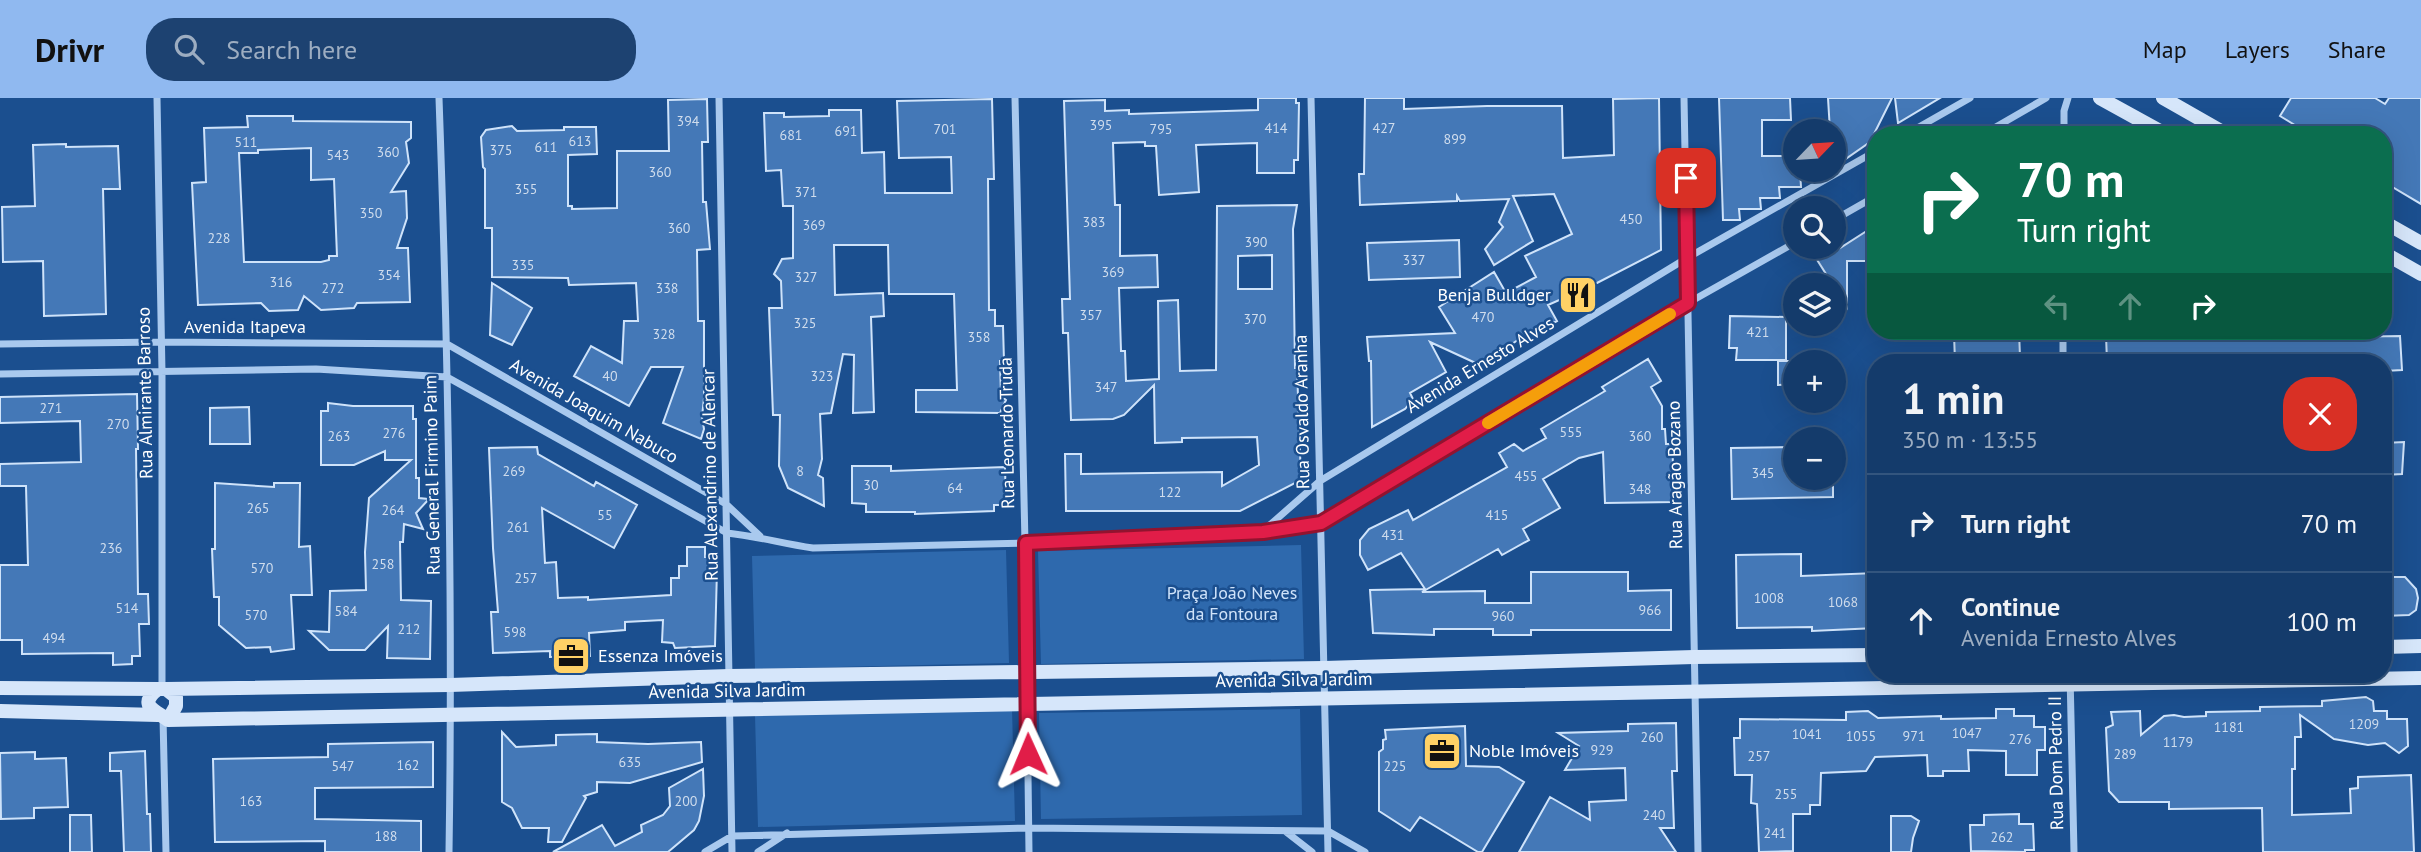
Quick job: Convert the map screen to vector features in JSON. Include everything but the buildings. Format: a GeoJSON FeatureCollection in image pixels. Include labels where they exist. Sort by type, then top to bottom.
{"type":"FeatureCollection","features":[{"type":"Feature","properties":{"kind":"street","name":"Rua Almirante Barroso"},"geometry":{"type":"LineString","coordinates":[[157,98],[162,372],[162,689]]}},
{"type":"Feature","properties":{"kind":"street","name":"Rua General Firmino Paim"},"geometry":{"type":"LineString","coordinates":[[439,98],[447,344],[451,715],[449,852]]}},
{"type":"Feature","properties":{"kind":"street","name":"Rua Alexandrino de Alencar"},"geometry":{"type":"LineString","coordinates":[[719,98],[732,852]]}},
{"type":"Feature","properties":{"kind":"street","name":"Rua Leonardo Truda"},"geometry":{"type":"LineString","coordinates":[[1015,98],[1026,543],[1029,852]]}},
{"type":"Feature","properties":{"kind":"street","name":"Rua Osvaldo Aranha"},"geometry":{"type":"LineString","coordinates":[[1311,98],[1328,852]]}},
{"type":"Feature","properties":{"kind":"street","name":"Rua Aragão Bozano"},"geometry":{"type":"LineString","coordinates":[[1684,98],[1698,852]]}},
{"type":"Feature","properties":{"kind":"street"},"geometry":{"type":"LineString","coordinates":[[1921,126],[1970,98]]}},
{"type":"Feature","properties":{"kind":"street"},"geometry":{"type":"LineString","coordinates":[[1998,126],[2046,98]]}},
{"type":"Feature","properties":{"kind":"street"},"geometry":{"type":"LineString","coordinates":[[2064,126],[2064,111],[2068,98]]}},
{"type":"Feature","properties":{"kind":"street"},"geometry":{"type":"LineString","coordinates":[[2100,98],[2151,126]]}},
{"type":"Feature","properties":{"kind":"street"},"geometry":{"type":"LineString","coordinates":[[2163,98],[2212,126]]}},
{"type":"Feature","properties":{"kind":"street","name":"Avenida Ernesto Alves"},"geometry":{"type":"LineString","coordinates":[[1320,481],[1687,258],[1867,156]]}},
{"type":"Feature","properties":{"kind":"street"},"geometry":{"type":"LineString","coordinates":[[1846,213],[1867,201]]}},
{"type":"Feature","properties":{"kind":"street"},"geometry":{"type":"LineString","coordinates":[[2392,227],[2421,243]]}},
{"type":"Feature","properties":{"kind":"street"},"geometry":{"type":"LineString","coordinates":[[0,374],[316,369],[447,377],[727,533],[760,536],[813,548],[1026,543],[1263,532],[1321,523],[1688,303],[1783,249]]}},
{"type":"Feature","properties":{"kind":"street"},"geometry":{"type":"LineString","coordinates":[[2392,258],[2421,274]]}},
{"type":"Feature","properties":{"kind":"street","name":"Avenida Itapeva"},"geometry":{"type":"LineString","coordinates":[[0,344],[447,344]]}},
{"type":"Feature","properties":{"kind":"street","name":"Avenida Joaquim Nabuco"},"geometry":{"type":"LineString","coordinates":[[447,344],[726,504]]}},
{"type":"Feature","properties":{"kind":"street"},"geometry":{"type":"LineString","coordinates":[[1263,532],[1320,481]]}},
{"type":"Feature","properties":{"kind":"street"},"geometry":{"type":"LineString","coordinates":[[726,504],[760,536]]}},
{"type":"Feature","properties":{"kind":"street"},"geometry":{"type":"LineString","coordinates":[[2392,647],[2421,646]]}},
{"type":"Feature","properties":{"kind":"street","name":"Avenida Silva Jardim"},"geometry":{"type":"LineString","coordinates":[[0,688],[450,685],[729,676],[1324,668],[1694,657],[1867,655]]}},
{"type":"Feature","properties":{"kind":"street","name":"Avenida Silva Jardim"},"geometry":{"type":"LineString","coordinates":[[2392,678],[2421,678]]}},
{"type":"Feature","properties":{"kind":"street","name":"Avenida Silva Jardim"},"geometry":{"type":"LineString","coordinates":[[0,711],[163,717],[451,715],[1695,692],[1955,683]]}},
{"type":"Feature","properties":{"kind":"street","name":"Rua Dom Pedro II"},"geometry":{"type":"LineString","coordinates":[[2070,683],[2074,852]]}},
{"type":"Feature","properties":{"kind":"street"},"geometry":{"type":"LineString","coordinates":[[163,717],[151,709],[149,700],[162,689],[174,694],[177,702],[163,717],[166,852]]}},
{"type":"Feature","properties":{"kind":"street"},"geometry":{"type":"LineString","coordinates":[[705,852],[732,836],[1029,828],[1328,831],[1365,852]]}},
{"type":"Feature","properties":{"kind":"street"},"geometry":{"type":"LineString","coordinates":[[1285,830],[1312,852]]}},
{"type":"Feature","properties":{"kind":"street"},"geometry":{"type":"LineString","coordinates":[[758,852],[788,833]]}},
{"type":"Feature","properties":{"kind":"green space","name":"Praça João Neves da Fontoura"},"geometry":{"type":"Polygon","coordinates":[[[1301,545],[1304,659],[1041,664],[1038,551],[1301,545]]]}},
{"type":"Feature","properties":{"kind":"green space"},"geometry":{"type":"Polygon","coordinates":[[[1006,550],[1009,663],[755,669],[752,556],[1006,550]]]}},
{"type":"Feature","properties":{"kind":"green space"},"geometry":{"type":"Polygon","coordinates":[[[1012,709],[1015,821],[758,827],[755,715],[1012,709]]]}},
{"type":"Feature","properties":{"kind":"green space"},"geometry":{"type":"Polygon","coordinates":[[[1300,709],[1302,815],[1041,819],[1039,713],[1300,709]]]}},
{"type":"Feature","properties":{"kind":"slow traffic"},"geometry":{"type":"LineString","coordinates":[[1488,423],[1670,314]]}},
{"type":"Feature","properties":{"kind":"place","name":"Benja Bulldger"},"geometry":{"type":"Point","coordinates":[1578,295]}},
{"type":"Feature","properties":{"kind":"place","name":"Essenza Imóveis"},"geometry":{"type":"Point","coordinates":[571,656]}},
{"type":"Feature","properties":{"kind":"place","name":"Noble Imóveis"},"geometry":{"type":"Point","coordinates":[1442,751]}},
{"type":"Feature","properties":{"kind":"route"},"geometry":{"type":"LineString","coordinates":[[1028,754],[1026,543],[1263,532],[1321,523],[1688,303],[1686,178]]}}]}
